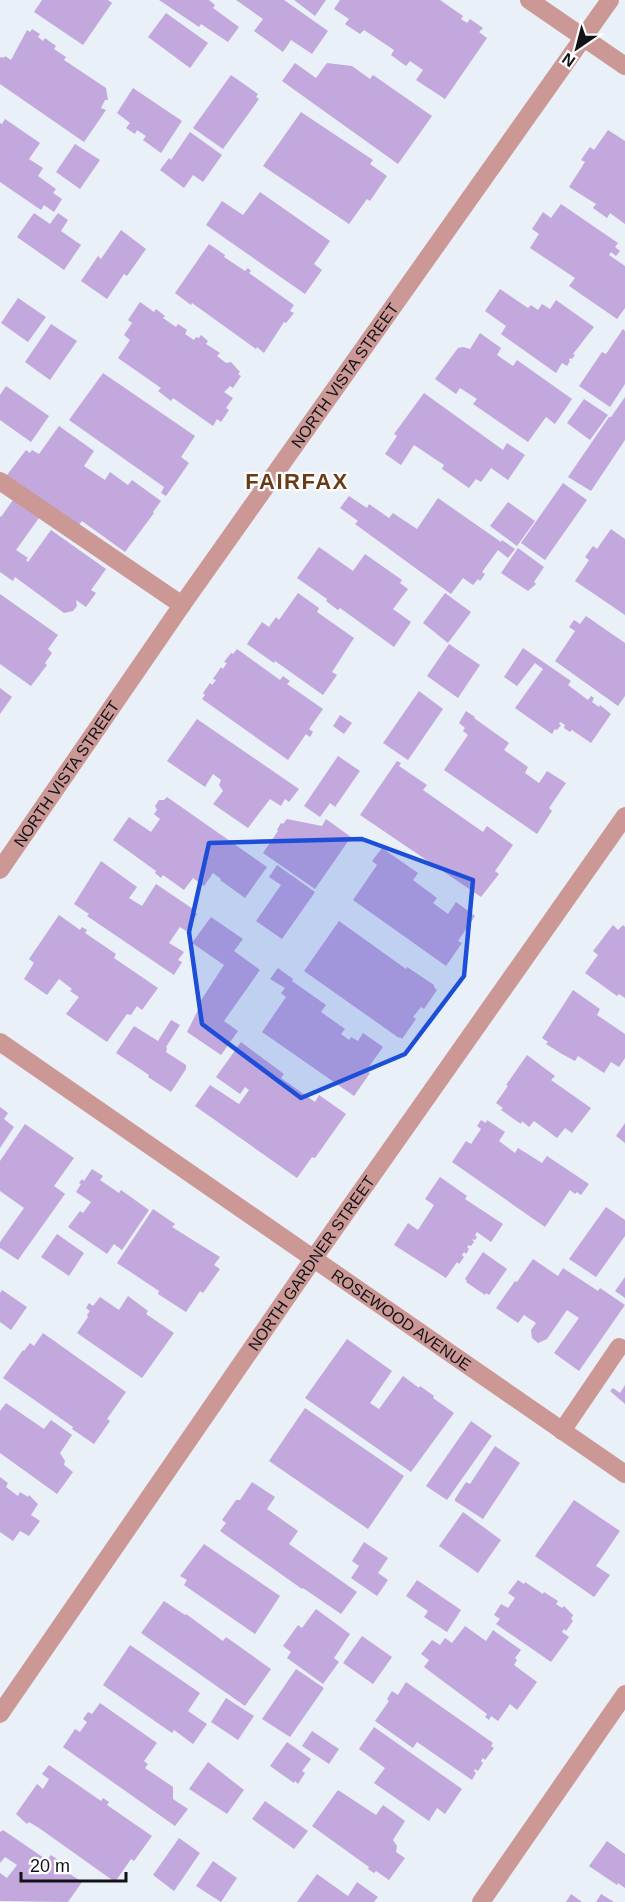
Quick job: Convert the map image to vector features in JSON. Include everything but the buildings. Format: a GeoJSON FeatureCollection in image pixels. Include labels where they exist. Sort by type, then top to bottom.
{"type":"FeatureCollection","features":[{"type":"Feature","properties":{"kind":"street"},"geometry":{"type":"LineString","coordinates":[[530,0],[625,66]]}},
{"type":"Feature","properties":{"kind":"street","name":"NORTH VISTA STREET"},"geometry":{"type":"LineString","coordinates":[[0,870],[182,605],[610,0]]}},
{"type":"Feature","properties":{"kind":"street"},"geometry":{"type":"LineString","coordinates":[[0,482],[182,605]]}},
{"type":"Feature","properties":{"kind":"street","name":"NORTH GARDNER STREET"},"geometry":{"type":"LineString","coordinates":[[0,1714],[314,1258],[625,816]]}},
{"type":"Feature","properties":{"kind":"street","name":"ROSEWOOD AVENUE"},"geometry":{"type":"LineString","coordinates":[[0,1042],[625,1474]]}},
{"type":"Feature","properties":{"kind":"street"},"geometry":{"type":"LineString","coordinates":[[562,1431],[619,1347]]}},
{"type":"Feature","properties":{"kind":"street"},"geometry":{"type":"LineString","coordinates":[[481,1902],[625,1694]]}},
{"type":"Feature","properties":{"kind":"highlighted area"},"geometry":{"type":"Polygon","coordinates":[[[362,839],[473,880],[464,976],[405,1054],[301,1098],[202,1024],[189,932],[209,843],[362,839]]]}},
{"type":"Feature","properties":{"kind":"district","name":"FAIRFAX"},"geometry":{"type":"Point","coordinates":[297,481]}}]}
